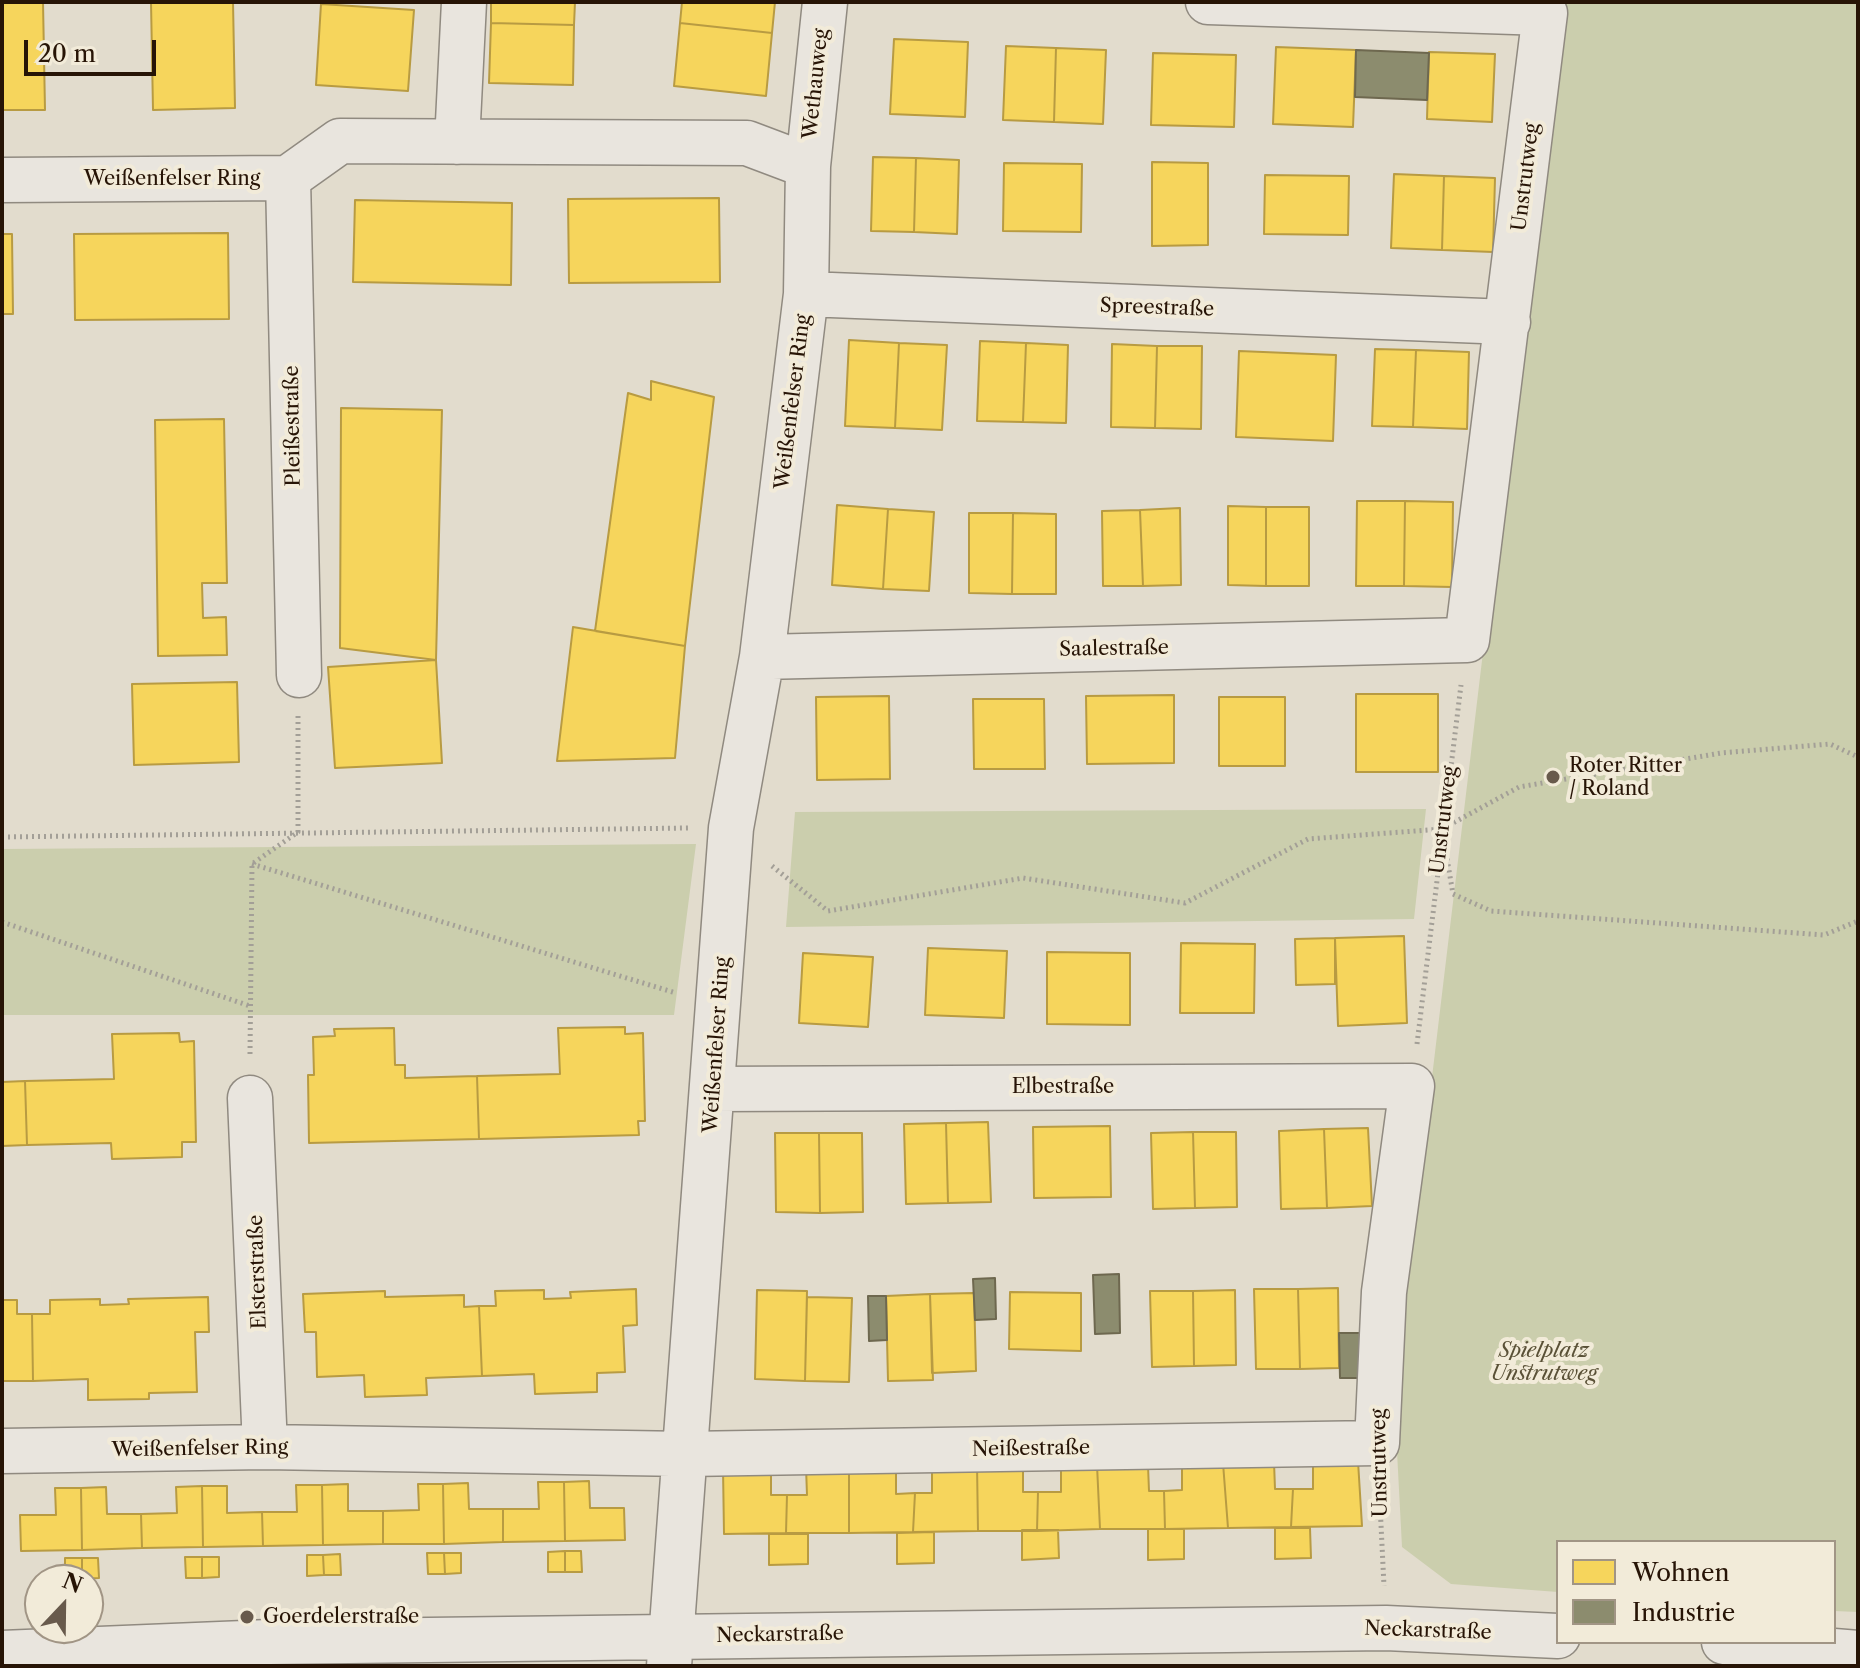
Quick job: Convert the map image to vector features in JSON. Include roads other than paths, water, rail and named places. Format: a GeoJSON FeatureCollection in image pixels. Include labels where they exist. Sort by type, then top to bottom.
{"type":"FeatureCollection","features":[{"type":"Feature","properties":{"kind":"street"},"geometry":{"type":"LineString","coordinates":[[457,142],[464,2]]}},
{"type":"Feature","properties":{"kind":"street","name":"Wethauweg"},"geometry":{"type":"LineString","coordinates":[[808,166],[825,2]]}},
{"type":"Feature","properties":{"kind":"street","name":"Unstrutweg"},"geometry":{"type":"LineString","coordinates":[[1208,2],[1545,13],[1467,640]]}},
{"type":"Feature","properties":{"kind":"street","name":"Weißenfelser Ring"},"geometry":{"type":"LineString","coordinates":[[2,180],[288,178],[340,141],[747,143],[808,166],[806,294],[762,657],[731,828],[714,1089],[669,1651]]}},
{"type":"Feature","properties":{"kind":"street","name":"Pleißestraße"},"geometry":{"type":"LineString","coordinates":[[288,178],[299,675]]}},
{"type":"Feature","properties":{"kind":"street","name":"Spreestraße"},"geometry":{"type":"LineString","coordinates":[[806,294],[1508,322]]}},
{"type":"Feature","properties":{"kind":"street","name":"Saalestraße"},"geometry":{"type":"LineString","coordinates":[[762,657],[1467,640]]}},
{"type":"Feature","properties":{"kind":"street","name":"Unstrutweg"},"geometry":{"type":"LineString","coordinates":[[1377,1443],[1384,1292],[1412,1086]]}},
{"type":"Feature","properties":{"kind":"street","name":"Elbestraße"},"geometry":{"type":"LineString","coordinates":[[714,1089],[1412,1086]]}},
{"type":"Feature","properties":{"kind":"street","name":"Elsterstraße"},"geometry":{"type":"LineString","coordinates":[[250,1098],[265,1447]]}},
{"type":"Feature","properties":{"kind":"street","name":"Neißestraße"},"geometry":{"type":"LineString","coordinates":[[686,1454],[1377,1443]]}},
{"type":"Feature","properties":{"kind":"street","name":"Weißenfelser Ring"},"geometry":{"type":"LineString","coordinates":[[2,1451],[265,1447],[686,1454]]}},
{"type":"Feature","properties":{"kind":"street","name":"Neckarstraße"},"geometry":{"type":"LineString","coordinates":[[2,1653],[82,1658],[269,1642],[669,1651],[1386,1628],[1556,1636]]}},
{"type":"Feature","properties":{"kind":"street"},"geometry":{"type":"LineString","coordinates":[[1748,1650],[1858,1653]]}},
{"type":"Feature","properties":{"kind":"place","name":"Roter Ritter / Roland"},"geometry":{"type":"Point","coordinates":[1553,777]}},
{"type":"Feature","properties":{"kind":"place","name":"Goerdelerstraße"},"geometry":{"type":"Point","coordinates":[247,1617]}},
{"type":"Feature","properties":{"kind":"park label","name":"Spielplatz Unstrutweg"},"geometry":{"type":"Point","coordinates":[1544,1362]}}]}
